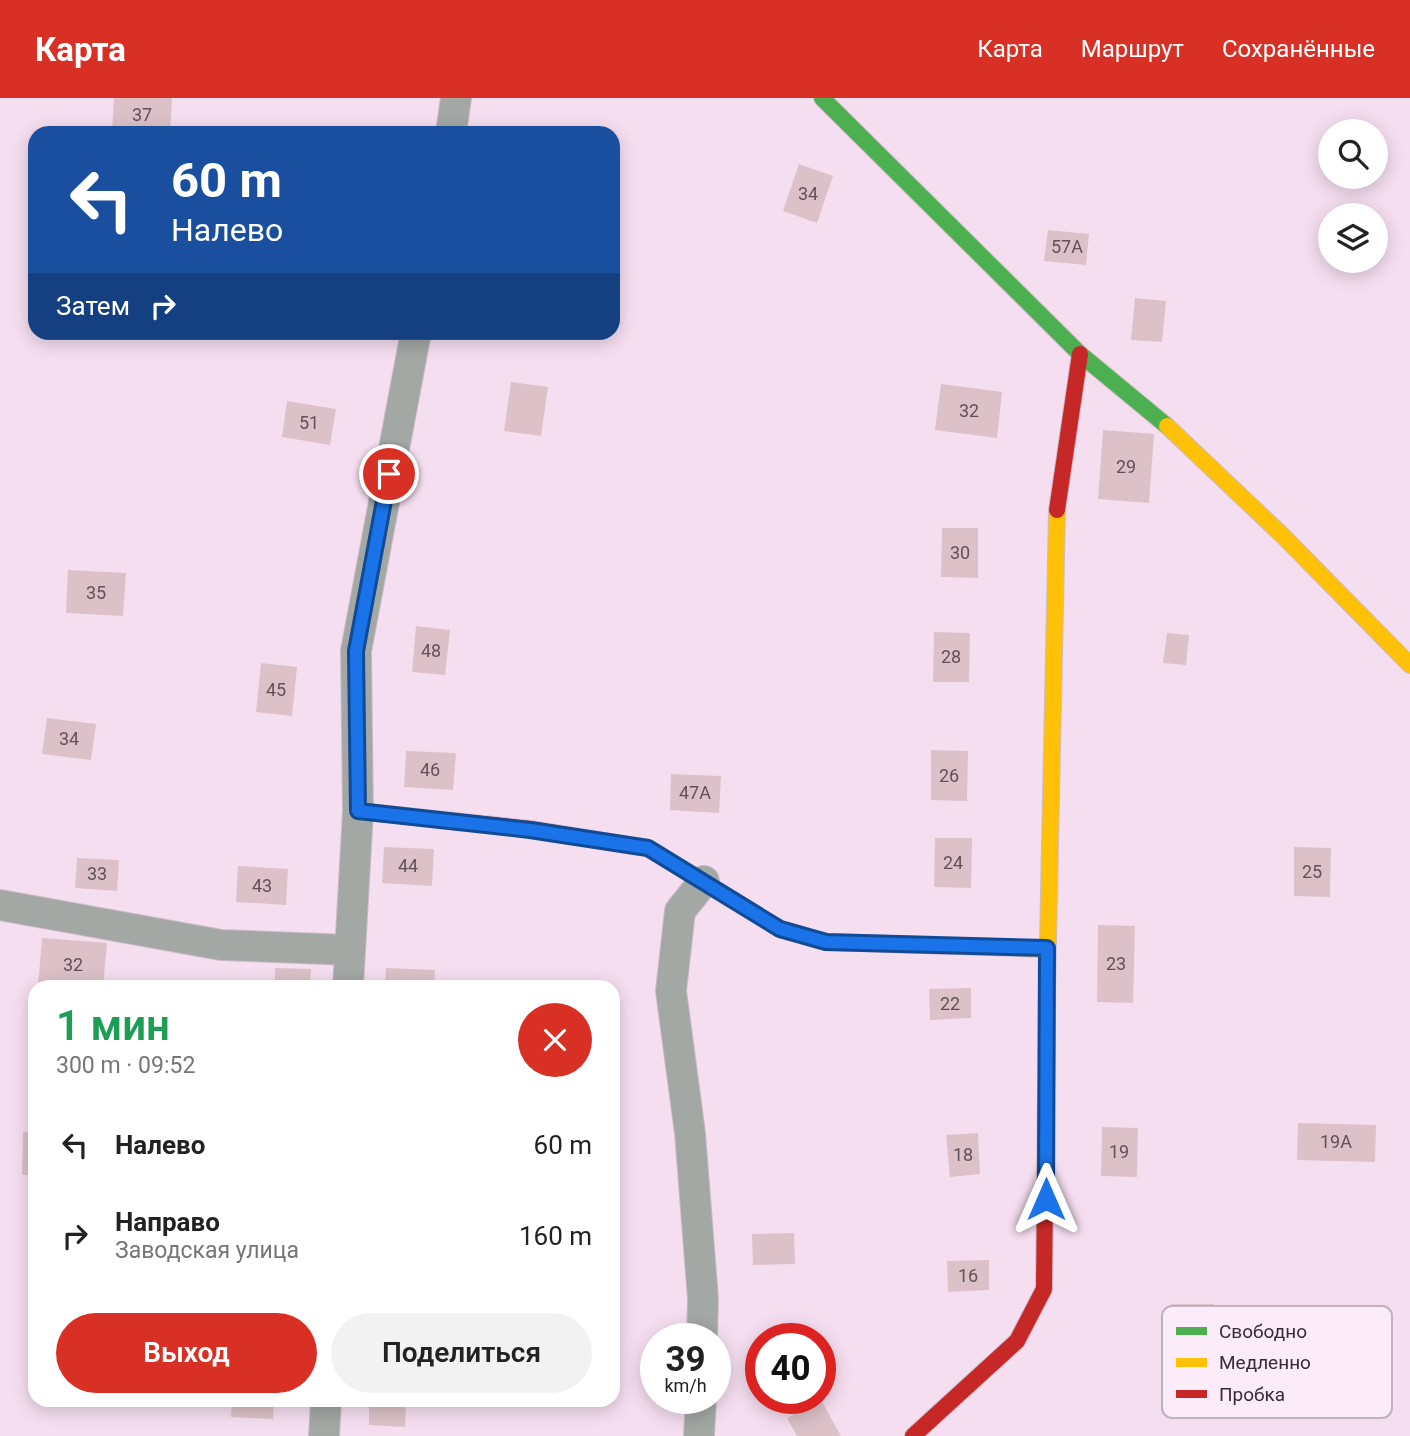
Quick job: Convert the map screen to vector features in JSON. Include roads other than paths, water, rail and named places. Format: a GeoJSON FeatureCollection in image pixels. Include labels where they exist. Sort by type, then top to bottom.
{"type":"FeatureCollection","features":[{"type":"Feature","properties":{"kind":"street"},"geometry":{"type":"LineString","coordinates":[[452,126],[456,98]]}},
{"type":"Feature","properties":{"kind":"street"},"geometry":{"type":"LineString","coordinates":[[822,98],[1080,354],[1149,409],[1283,536],[1410,666]]}},
{"type":"Feature","properties":{"kind":"street"},"geometry":{"type":"LineString","coordinates":[[348,980],[358,811],[356,651],[414,340]]}},
{"type":"Feature","properties":{"kind":"street"},"geometry":{"type":"LineString","coordinates":[[913,1436],[1017,1341],[1044,1289],[1047,948],[1053,761],[1056,515],[1080,354]]}},
{"type":"Feature","properties":{"kind":"street"},"geometry":{"type":"LineString","coordinates":[[358,811],[530,830],[648,848],[780,929],[826,942],[1047,948]]}},
{"type":"Feature","properties":{"kind":"street"},"geometry":{"type":"LineString","coordinates":[[702,1323],[703,1299],[690,1133],[671,991],[680,911],[704,881]]}},
{"type":"Feature","properties":{"kind":"street"},"geometry":{"type":"LineString","coordinates":[[0,905],[221,945],[350,950]]}},
{"type":"Feature","properties":{"kind":"street"},"geometry":{"type":"LineString","coordinates":[[324,1436],[326,1407]]}},
{"type":"Feature","properties":{"kind":"street"},"geometry":{"type":"LineString","coordinates":[[699,1436],[700,1414]]}}]}
